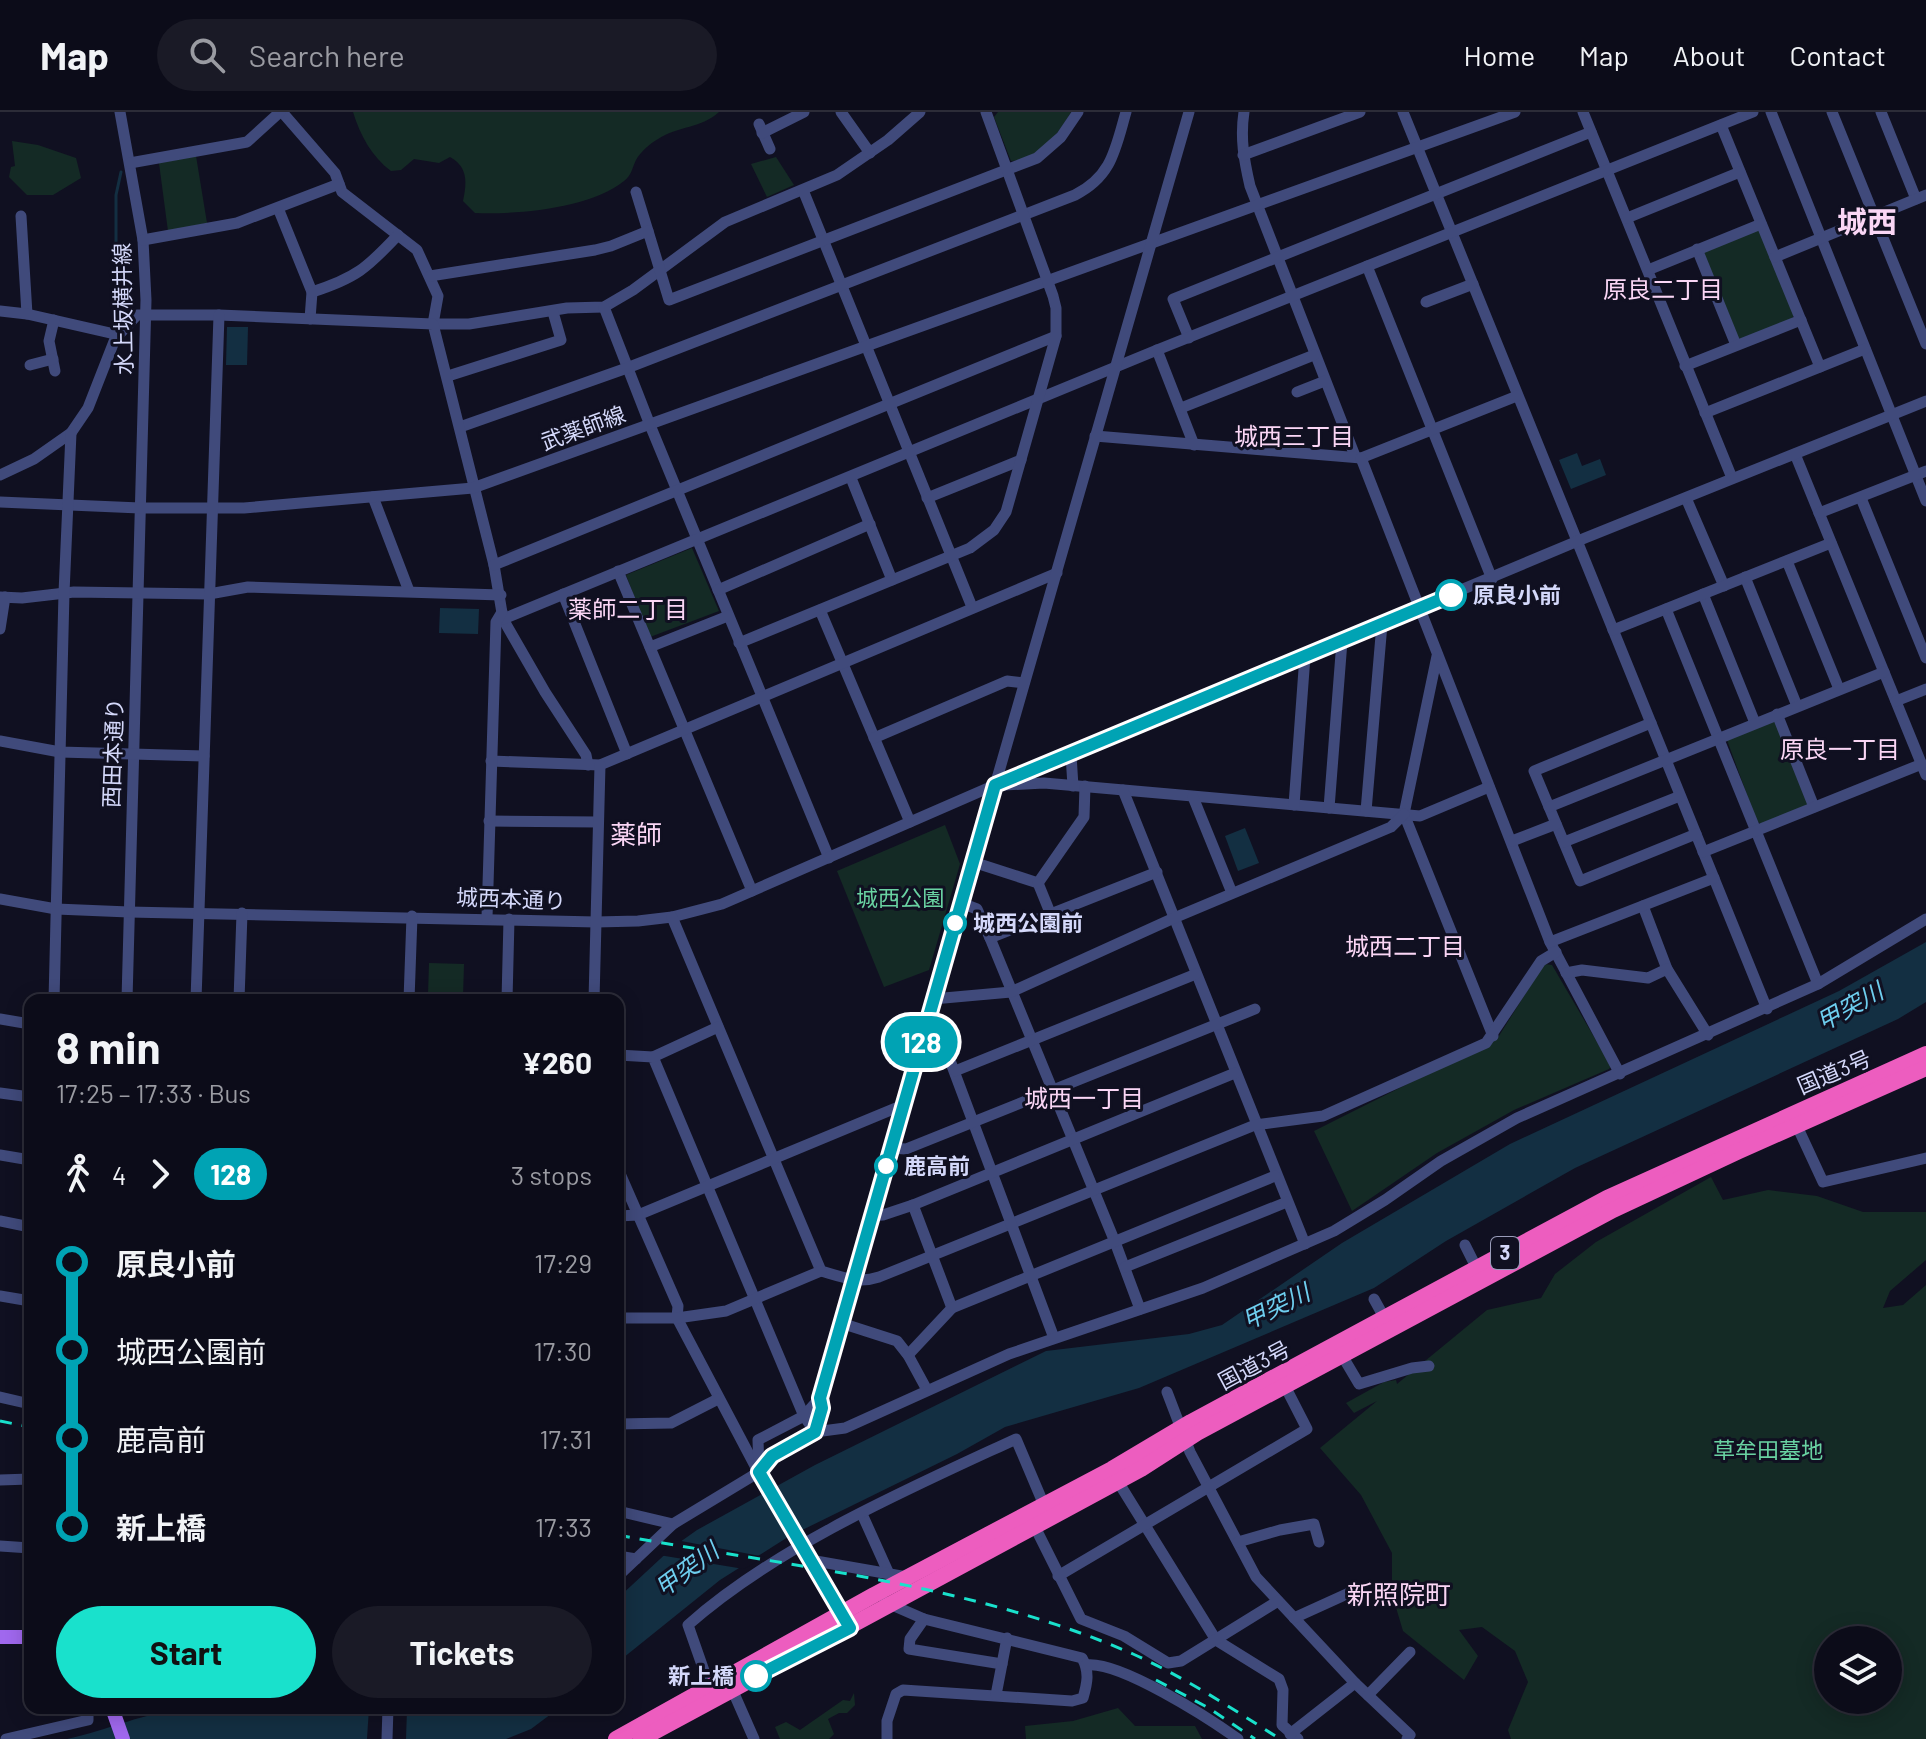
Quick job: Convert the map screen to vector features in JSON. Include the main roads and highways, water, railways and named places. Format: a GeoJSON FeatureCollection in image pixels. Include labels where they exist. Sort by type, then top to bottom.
{"type":"FeatureCollection","features":[{"type":"Feature","properties":{"kind":"highway","name":"国道3号"},"geometry":{"type":"LineString","coordinates":[[641,1739],[666,1733],[845,1621],[874,1595],[907,1577],[1183,1435],[1286,1388],[1613,1210],[1797,1126],[1926,1059]]}},
{"type":"Feature","properties":{"kind":"highway","name":"国道3号"},"geometry":{"type":"LineString","coordinates":[[616,1739],[709,1685],[845,1621],[889,1605],[1117,1480],[1183,1435],[1385,1319],[1607,1198],[1926,1059]]}},
{"type":"Feature","properties":{"kind":"main road"},"geometry":{"type":"LineString","coordinates":[[0,1637],[24,1637]]}},
{"type":"Feature","properties":{"kind":"main road"},"geometry":{"type":"LineString","coordinates":[[114,1714],[123,1739]]}},
{"type":"Feature","properties":{"kind":"water"},"geometry":{"type":"Polygon","coordinates":[[[227,327],[248,327],[247,365],[226,365],[227,327]]]}},
{"type":"Feature","properties":{"kind":"water"},"geometry":{"type":"Polygon","coordinates":[[[1577,453],[1582,466],[1600,459],[1606,475],[1571,489],[1559,460],[1577,453]]]}},
{"type":"Feature","properties":{"kind":"water"},"geometry":{"type":"Polygon","coordinates":[[[440,608],[479,609],[478,634],[439,633],[440,608]]]}},
{"type":"Feature","properties":{"kind":"water"},"geometry":{"type":"Polygon","coordinates":[[[1245,828],[1259,863],[1238,871],[1225,836],[1245,828]]]}},
{"type":"Feature","properties":{"kind":"water","name":"甲突川"},"geometry":{"type":"Polygon","coordinates":[[[1926,942],[1926,1002],[1898,1019],[1575,1168],[1446,1241],[1374,1288],[1139,1388],[1005,1427],[788,1537],[720,1580],[624,1657],[624,1592],[673,1547],[697,1530],[815,1465],[1046,1351],[1189,1334],[1222,1325],[1342,1243],[1510,1144],[1839,991],[1926,942]]]}},
{"type":"Feature","properties":{"kind":"water"},"geometry":{"type":"Polygon","coordinates":[[[154,1714],[551,1714],[531,1729],[506,1739],[67,1739],[154,1714]]]}},
{"type":"Feature","properties":{"kind":"waterway"},"geometry":{"type":"LineString","coordinates":[[116,257],[116,195],[121,172]]}},
{"type":"Feature","properties":{"kind":"waterway"},"geometry":{"type":"LineString","coordinates":[[114,320],[119,284],[117,267]]}},
{"type":"Feature","properties":{"kind":"railway"},"geometry":{"type":"LineString","coordinates":[[0,1421],[24,1426]]}},
{"type":"Feature","properties":{"kind":"railway"},"geometry":{"type":"LineString","coordinates":[[624,1536],[879,1580],[1008,1610],[1071,1630],[1152,1663],[1280,1739]]}},
{"type":"Feature","properties":{"kind":"railway"},"geometry":{"type":"LineString","coordinates":[[1156,1680],[1207,1707],[1255,1739]]}},
{"type":"Feature","properties":{"kind":"place","name":"原良小前"},"geometry":{"type":"Point","coordinates":[1451,595]}},
{"type":"Feature","properties":{"kind":"place","name":"城西公園前"},"geometry":{"type":"Point","coordinates":[955,923]}},
{"type":"Feature","properties":{"kind":"place","name":"鹿高前"},"geometry":{"type":"Point","coordinates":[886,1166]}},
{"type":"Feature","properties":{"kind":"place","name":"新上橋"},"geometry":{"type":"Point","coordinates":[756,1676]}},
{"type":"Feature","properties":{"kind":"district","name":"城西"},"geometry":{"type":"Point","coordinates":[1867,223]}},
{"type":"Feature","properties":{"kind":"district","name":"原良二丁目"},"geometry":{"type":"Point","coordinates":[1663,290]}},
{"type":"Feature","properties":{"kind":"district","name":"城西三丁目"},"geometry":{"type":"Point","coordinates":[1294,437]}},
{"type":"Feature","properties":{"kind":"district","name":"薬師二丁目"},"geometry":{"type":"Point","coordinates":[628,610]}},
{"type":"Feature","properties":{"kind":"district","name":"原良一丁目"},"geometry":{"type":"Point","coordinates":[1840,750]}},
{"type":"Feature","properties":{"kind":"district","name":"薬師"},"geometry":{"type":"Point","coordinates":[636,835]}},
{"type":"Feature","properties":{"kind":"district","name":"城西二丁目"},"geometry":{"type":"Point","coordinates":[1405,947]}},
{"type":"Feature","properties":{"kind":"district","name":"城西一丁目"},"geometry":{"type":"Point","coordinates":[1084,1099]}},
{"type":"Feature","properties":{"kind":"district","name":"新照院町"},"geometry":{"type":"Point","coordinates":[1399,1595]}},
{"type":"Feature","properties":{"kind":"park label","name":"城西公園"},"geometry":{"type":"Point","coordinates":[900,898]}},
{"type":"Feature","properties":{"kind":"park label","name":"草牟田墓地"},"geometry":{"type":"Point","coordinates":[1768,1450]}}]}
